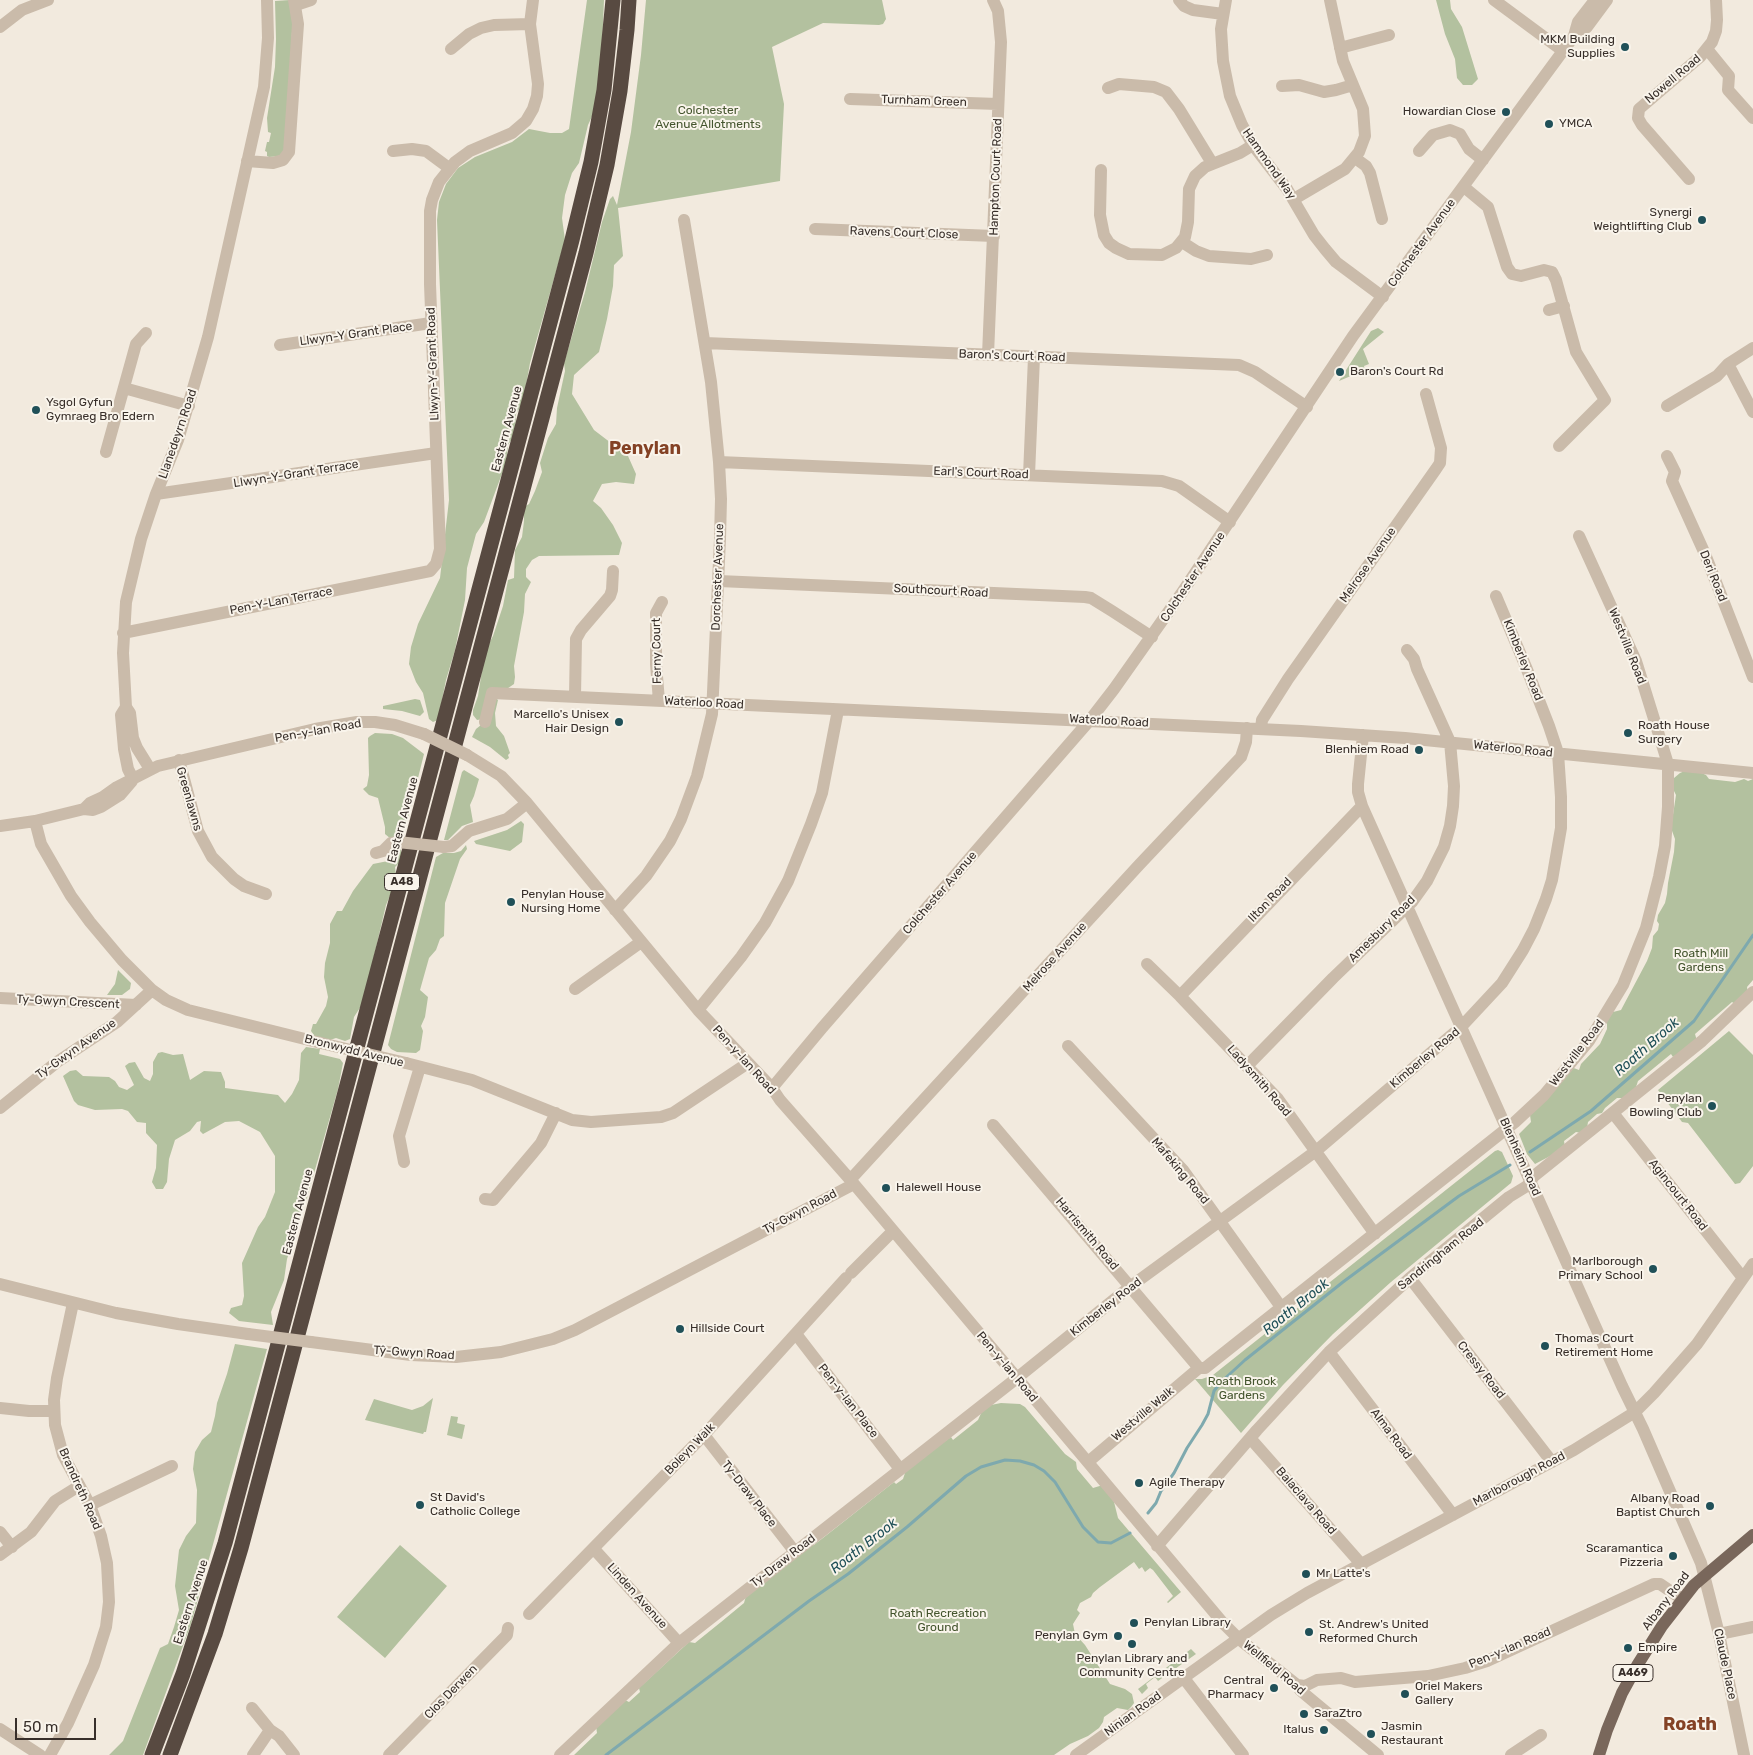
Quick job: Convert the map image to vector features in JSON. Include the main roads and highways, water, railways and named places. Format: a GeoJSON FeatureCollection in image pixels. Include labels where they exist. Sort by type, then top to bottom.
{"type":"FeatureCollection","features":[{"type":"Feature","properties":{"kind":"highway","name":"Eastern Avenue"},"geometry":{"type":"LineString","coordinates":[[152,1755],[183,1674],[225,1543],[570,250],[591,162],[604,90],[612,0]]}},
{"type":"Feature","properties":{"kind":"highway","name":"A48"},"geometry":{"type":"LineString","coordinates":[[170,1755],[215,1634],[241,1548],[586,253],[607,165],[620,91],[629,0]]}},
{"type":"Feature","properties":{"kind":"main road","name":"Albany Road"},"geometry":{"type":"LineString","coordinates":[[1600,1755],[1607,1730],[1622,1693],[1638,1664],[1682,1599],[1704,1574],[1753,1535]]}},
{"type":"Feature","properties":{"kind":"waterway","name":"Roath Brook"},"geometry":{"type":"LineString","coordinates":[[1530,1152],[1591,1111],[1694,1021],[1753,935]]}},
{"type":"Feature","properties":{"kind":"waterway","name":"Roath Brook"},"geometry":{"type":"LineString","coordinates":[[1148,1513],[1156,1503],[1161,1491],[1174,1473],[1202,1425],[1208,1414],[1214,1391],[1220,1383],[1245,1360],[1343,1282],[1459,1196],[1510,1165]]}},
{"type":"Feature","properties":{"kind":"waterway","name":"Roath Brook"},"geometry":{"type":"LineString","coordinates":[[606,1755],[809,1601],[848,1574],[907,1527],[966,1476],[981,1467],[1005,1460],[1020,1461],[1034,1465],[1044,1471],[1055,1482],[1083,1527],[1098,1542],[1111,1543],[1130,1533]]}},
{"type":"Feature","properties":{"kind":"place","name":"MKM Building Supplies"},"geometry":{"type":"Point","coordinates":[1625,47]}},
{"type":"Feature","properties":{"kind":"place","name":"Howardian Close"},"geometry":{"type":"Point","coordinates":[1506,112]}},
{"type":"Feature","properties":{"kind":"place","name":"YMCA"},"geometry":{"type":"Point","coordinates":[1549,124]}},
{"type":"Feature","properties":{"kind":"place","name":"Synergi Weightlifting Club"},"geometry":{"type":"Point","coordinates":[1702,220]}},
{"type":"Feature","properties":{"kind":"place","name":"Baron's Court Rd"},"geometry":{"type":"Point","coordinates":[1340,372]}},
{"type":"Feature","properties":{"kind":"place","name":"Ysgol Gyfun Gymraeg Bro Edern"},"geometry":{"type":"Point","coordinates":[36,410]}},
{"type":"Feature","properties":{"kind":"place","name":"Marcello's Unisex Hair Design"},"geometry":{"type":"Point","coordinates":[619,722]}},
{"type":"Feature","properties":{"kind":"place","name":"Roath House Surgery"},"geometry":{"type":"Point","coordinates":[1628,733]}},
{"type":"Feature","properties":{"kind":"place","name":"Blenhiem Road"},"geometry":{"type":"Point","coordinates":[1419,750]}},
{"type":"Feature","properties":{"kind":"place","name":"Penylan House Nursing Home"},"geometry":{"type":"Point","coordinates":[511,902]}},
{"type":"Feature","properties":{"kind":"place","name":"Penylan Bowling Club"},"geometry":{"type":"Point","coordinates":[1712,1106]}},
{"type":"Feature","properties":{"kind":"place","name":"Halewell House"},"geometry":{"type":"Point","coordinates":[886,1188]}},
{"type":"Feature","properties":{"kind":"place","name":"Marlborough Primary School"},"geometry":{"type":"Point","coordinates":[1653,1269]}},
{"type":"Feature","properties":{"kind":"place","name":"Hillside Court"},"geometry":{"type":"Point","coordinates":[680,1329]}},
{"type":"Feature","properties":{"kind":"place","name":"Thomas Court Retirement Home"},"geometry":{"type":"Point","coordinates":[1545,1346]}},
{"type":"Feature","properties":{"kind":"place","name":"Agile Therapy"},"geometry":{"type":"Point","coordinates":[1139,1483]}},
{"type":"Feature","properties":{"kind":"place","name":"St David's Catholic College"},"geometry":{"type":"Point","coordinates":[420,1505]}},
{"type":"Feature","properties":{"kind":"place","name":"Albany Road Baptist Church"},"geometry":{"type":"Point","coordinates":[1710,1506]}},
{"type":"Feature","properties":{"kind":"place","name":"Scaramantica Pizzeria"},"geometry":{"type":"Point","coordinates":[1673,1556]}},
{"type":"Feature","properties":{"kind":"place","name":"Mr Latte's"},"geometry":{"type":"Point","coordinates":[1306,1574]}},
{"type":"Feature","properties":{"kind":"place","name":"Penylan Library"},"geometry":{"type":"Point","coordinates":[1134,1623]}},
{"type":"Feature","properties":{"kind":"place","name":"St. Andrew's United Reformed Church"},"geometry":{"type":"Point","coordinates":[1309,1632]}},
{"type":"Feature","properties":{"kind":"place","name":"Penylan Gym"},"geometry":{"type":"Point","coordinates":[1118,1636]}},
{"type":"Feature","properties":{"kind":"place","name":"Penylan Library and Community Centre"},"geometry":{"type":"Point","coordinates":[1132,1644]}},
{"type":"Feature","properties":{"kind":"place","name":"Empire"},"geometry":{"type":"Point","coordinates":[1628,1648]}},
{"type":"Feature","properties":{"kind":"place","name":"Central Pharmacy"},"geometry":{"type":"Point","coordinates":[1274,1688]}},
{"type":"Feature","properties":{"kind":"place","name":"Oriel Makers Gallery"},"geometry":{"type":"Point","coordinates":[1405,1694]}},
{"type":"Feature","properties":{"kind":"place","name":"SaraZtro"},"geometry":{"type":"Point","coordinates":[1304,1714]}},
{"type":"Feature","properties":{"kind":"place","name":"Italus"},"geometry":{"type":"Point","coordinates":[1324,1730]}},
{"type":"Feature","properties":{"kind":"place","name":"Jasmin Restaurant"},"geometry":{"type":"Point","coordinates":[1371,1734]}},
{"type":"Feature","properties":{"kind":"district","name":"Penylan"},"geometry":{"type":"Point","coordinates":[645,449]}},
{"type":"Feature","properties":{"kind":"district","name":"Roath"},"geometry":{"type":"Point","coordinates":[1690,1725]}},
{"type":"Feature","properties":{"kind":"park label","name":"Colchester Avenue Allotments"},"geometry":{"type":"Point","coordinates":[708,118]}},
{"type":"Feature","properties":{"kind":"park label","name":"Roath Mill Gardens"},"geometry":{"type":"Point","coordinates":[1701,961]}},
{"type":"Feature","properties":{"kind":"park label","name":"Roath Brook Gardens"},"geometry":{"type":"Point","coordinates":[1242,1389]}},
{"type":"Feature","properties":{"kind":"park label","name":"Roath Recreation Ground"},"geometry":{"type":"Point","coordinates":[938,1621]}}]}
